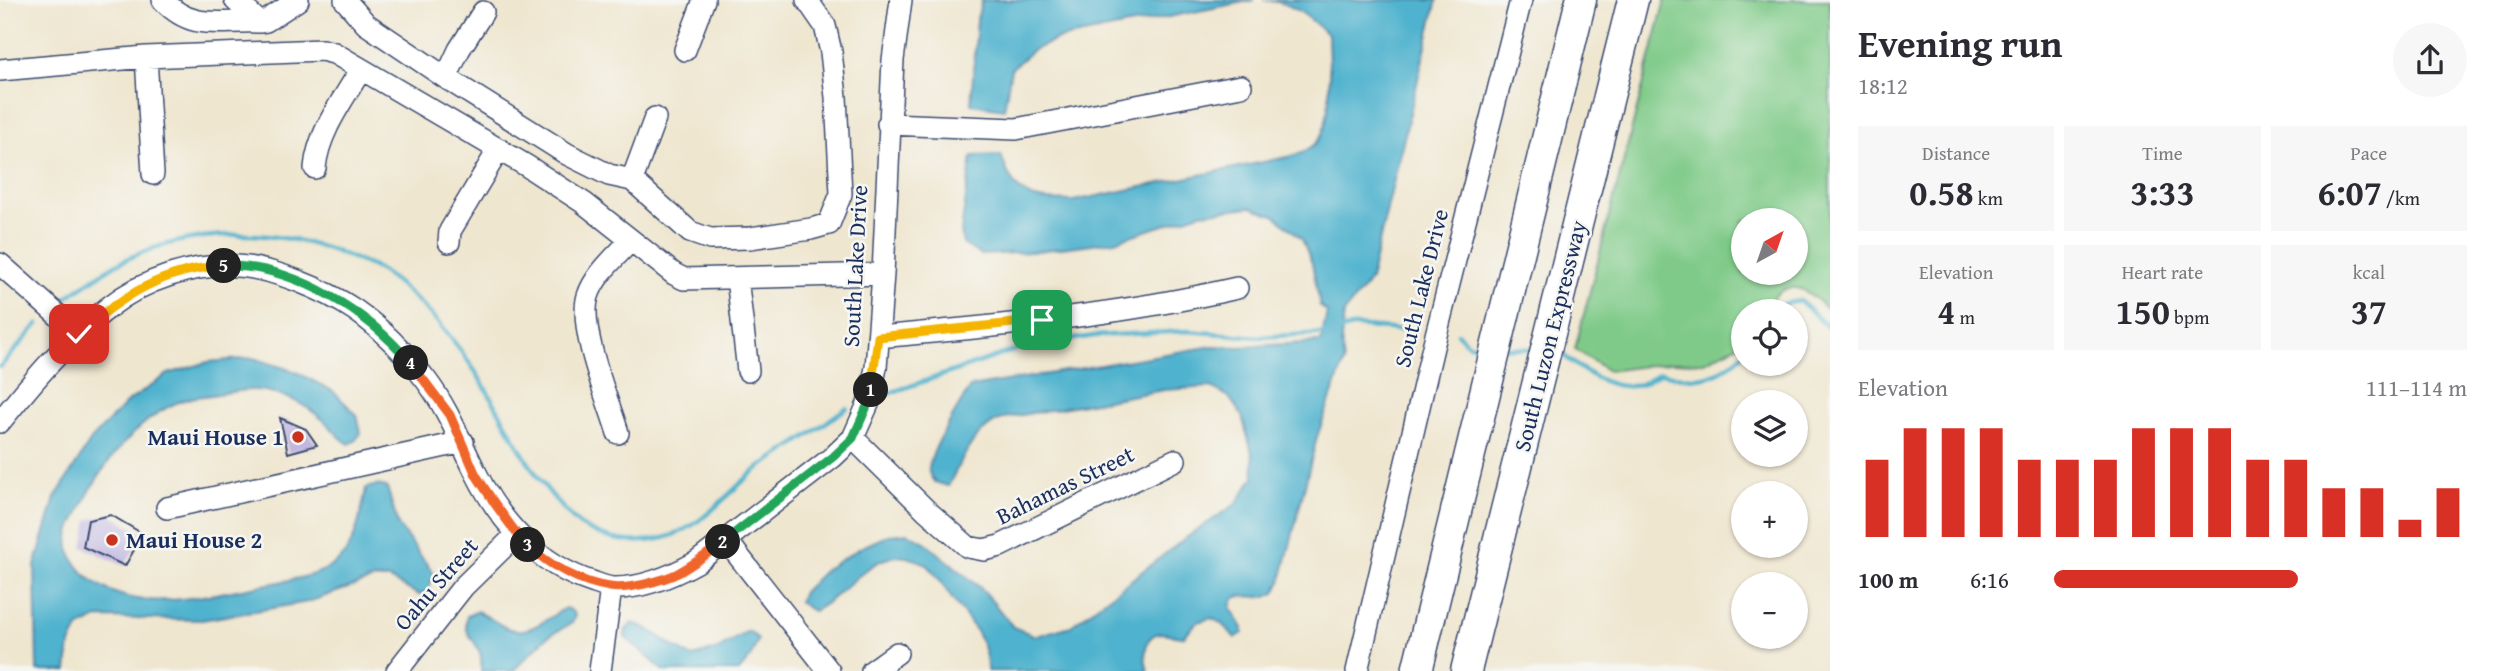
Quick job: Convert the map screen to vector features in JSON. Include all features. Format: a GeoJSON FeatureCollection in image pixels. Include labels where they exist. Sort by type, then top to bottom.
{"type":"FeatureCollection","features":[{"type":"Feature","properties":{"kind":"highway"},"geometry":{"type":"LineString","coordinates":[[1417,671],[1581,0]]}},
{"type":"Feature","properties":{"kind":"highway","name":"South Luzon Expressway"},"geometry":{"type":"LineString","coordinates":[[1466,671],[1633,0]]}},
{"type":"Feature","properties":{"kind":"street"},"geometry":{"type":"LineString","coordinates":[[163,0],[176,13],[194,22],[266,21],[298,0]]}},
{"type":"Feature","properties":{"kind":"street"},"geometry":{"type":"LineString","coordinates":[[235,0],[259,22]]}},
{"type":"Feature","properties":{"kind":"street"},"geometry":{"type":"LineString","coordinates":[[345,0],[366,24],[446,78],[567,153],[609,175],[632,180],[690,232],[710,239],[750,238],[829,224],[841,194],[836,97],[825,26],[807,0]]}},
{"type":"Feature","properties":{"kind":"street"},"geometry":{"type":"LineString","coordinates":[[685,50],[704,0]]}},
{"type":"Feature","properties":{"kind":"street","name":"South Lake Drive"},"geometry":{"type":"LineString","coordinates":[[1357,671],[1433,347],[1521,0]]}},
{"type":"Feature","properties":{"kind":"street","name":"South Lake Drive"},"geometry":{"type":"LineString","coordinates":[[0,422],[31,384],[110,306],[146,285],[178,274],[206,267],[239,266],[283,276],[315,289],[354,309],[380,330],[427,382],[450,415],[476,475],[517,534],[548,561],[564,571],[611,588],[649,583],[676,574],[726,540],[833,457],[853,438],[868,404],[876,368],[883,274],[888,124],[897,2]]}},
{"type":"Feature","properties":{"kind":"street"},"geometry":{"type":"LineString","coordinates":[[446,78],[459,50],[483,12]]}},
{"type":"Feature","properties":{"kind":"street"},"geometry":{"type":"LineString","coordinates":[[0,70],[146,57],[314,49],[334,53],[499,149],[584,203],[684,279],[883,274]]}},
{"type":"Feature","properties":{"kind":"street"},"geometry":{"type":"LineString","coordinates":[[146,57],[153,174]]}},
{"type":"Feature","properties":{"kind":"street"},"geometry":{"type":"LineString","coordinates":[[315,168],[316,154],[322,137],[361,69]]}},
{"type":"Feature","properties":{"kind":"street"},"geometry":{"type":"LineString","coordinates":[[888,124],[1016,129],[1241,86]]}},
{"type":"Feature","properties":{"kind":"street"},"geometry":{"type":"LineString","coordinates":[[632,180],[655,118]]}},
{"type":"Feature","properties":{"kind":"street"},"geometry":{"type":"LineString","coordinates":[[449,242],[450,230],[499,149]]}},
{"type":"Feature","properties":{"kind":"street"},"geometry":{"type":"LineString","coordinates":[[618,433],[591,347],[586,320],[587,298],[595,280],[631,240]]}},
{"type":"Feature","properties":{"kind":"street"},"geometry":{"type":"LineString","coordinates":[[0,264],[79,334]]}},
{"type":"Feature","properties":{"kind":"street"},"geometry":{"type":"LineString","coordinates":[[737,278],[748,371]]}},
{"type":"Feature","properties":{"kind":"street"},"geometry":{"type":"LineString","coordinates":[[878,337],[1055,318],[1187,300],[1237,288]]}},
{"type":"Feature","properties":{"kind":"street","name":"Bahamas Street"},"geometry":{"type":"LineString","coordinates":[[853,438],[968,547],[984,550],[1000,546],[1175,460]]}},
{"type":"Feature","properties":{"kind":"street"},"geometry":{"type":"LineString","coordinates":[[167,508],[463,442]]}},
{"type":"Feature","properties":{"kind":"street","name":"Oahu Street"},"geometry":{"type":"LineString","coordinates":[[397,671],[463,587],[517,534]]}},
{"type":"Feature","properties":{"kind":"street"},"geometry":{"type":"LineString","coordinates":[[726,540],[829,671]]}},
{"type":"Feature","properties":{"kind":"street"},"geometry":{"type":"LineString","coordinates":[[600,671],[611,588]]}},
{"type":"Feature","properties":{"kind":"street"},"geometry":{"type":"LineString","coordinates":[[872,671],[897,653]]}},
{"type":"Feature","properties":{"kind":"green space"},"geometry":{"type":"Polygon","coordinates":[[[1665,0],[1830,0],[1830,312],[1800,289],[1785,289],[1773,299],[1731,299],[1731,348],[1704,362],[1668,363],[1608,371],[1575,349],[1665,0]]]}},
{"type":"Feature","properties":{"kind":"water"},"geometry":{"type":"Polygon","coordinates":[[[982,0],[1254,0],[1058,39],[1033,50],[1011,69],[1004,109],[971,104],[977,19],[982,0]]]}},
{"type":"Feature","properties":{"kind":"water"},"geometry":{"type":"Polygon","coordinates":[[[1263,0],[1437,0],[1370,280],[1344,313],[1341,339],[1344,362],[1317,437],[1281,581],[1275,593],[1266,597],[1239,596],[1234,599],[1231,608],[1243,628],[1243,633],[1235,638],[1222,623],[1211,618],[1197,622],[1183,637],[1161,633],[1150,638],[1146,648],[1148,671],[987,671],[987,660],[977,632],[934,573],[922,562],[899,556],[873,565],[813,611],[799,602],[803,592],[826,569],[862,547],[889,535],[908,533],[925,542],[983,590],[1013,627],[1036,636],[1071,626],[1187,537],[1236,504],[1254,477],[1253,457],[1242,416],[1229,397],[1211,387],[1164,390],[1004,418],[984,429],[977,437],[948,486],[934,482],[929,472],[938,442],[970,387],[1213,346],[1321,342],[1327,312],[1320,306],[1312,263],[1302,239],[1276,216],[1251,207],[1201,213],[1115,241],[1031,252],[981,255],[963,244],[961,231],[972,156],[1001,155],[1012,180],[1026,194],[1045,200],[1073,201],[1285,158],[1313,146],[1323,132],[1326,120],[1328,35],[1291,7],[1263,0]]]}},
{"type":"Feature","properties":{"kind":"water"},"geometry":{"type":"Polygon","coordinates":[[[253,358],[294,371],[333,391],[357,415],[361,433],[355,441],[349,444],[302,405],[265,391],[247,390],[191,398],[173,404],[156,414],[125,441],[90,491],[69,538],[69,548],[79,568],[86,576],[116,593],[150,600],[200,596],[310,575],[326,569],[348,550],[361,514],[366,488],[377,485],[387,487],[398,525],[434,574],[428,591],[419,595],[389,579],[374,579],[308,602],[202,620],[98,618],[79,627],[70,644],[67,671],[37,671],[35,566],[55,498],[91,440],[126,403],[168,374],[208,362],[253,358]]]}},
{"type":"Feature","properties":{"kind":"water"},"geometry":{"type":"Polygon","coordinates":[[[565,608],[575,615],[572,623],[547,637],[513,671],[481,671],[481,655],[466,627],[467,616],[477,611],[507,628],[523,630],[538,625],[565,608]]]}},
{"type":"Feature","properties":{"kind":"water"},"geometry":{"type":"Polygon","coordinates":[[[632,623],[648,629],[693,657],[718,649],[748,631],[758,640],[750,658],[739,671],[664,671],[625,637],[626,630],[632,623]]]}},
{"type":"Feature","properties":{"kind":"building","name":"Maui House 1"},"geometry":{"type":"Polygon","coordinates":[[[280,418],[306,429],[317,445],[288,453],[280,418]]]}},
{"type":"Feature","properties":{"kind":"building","name":"Maui House 2"},"geometry":{"type":"Polygon","coordinates":[[[111,515],[143,534],[125,566],[83,547],[88,520],[111,515]]]}},
{"type":"Feature","properties":{"kind":"waterway"},"geometry":{"type":"LineString","coordinates":[[60,302],[117,264],[145,252],[204,237],[265,236],[295,240],[367,264],[381,271],[408,292],[455,344],[486,388],[537,476],[574,520],[601,535],[622,540],[664,538],[690,527],[756,470],[847,408]]}},
{"type":"Feature","properties":{"kind":"waterway"},"geometry":{"type":"LineString","coordinates":[[1808,308],[1830,329]]}},
{"type":"Feature","properties":{"kind":"waterway"},"geometry":{"type":"LineString","coordinates":[[0,367],[38,324]]}},
{"type":"Feature","properties":{"kind":"waterway"},"geometry":{"type":"LineString","coordinates":[[1337,331],[1356,326],[1412,331]]}},
{"type":"Feature","properties":{"kind":"waterway"},"geometry":{"type":"LineString","coordinates":[[887,394],[1024,347],[1094,336],[1188,331],[1259,337],[1328,333]]}},
{"type":"Feature","properties":{"kind":"waterway"},"geometry":{"type":"LineString","coordinates":[[1458,334],[1469,345],[1485,346]]}},
{"type":"Feature","properties":{"kind":"waterway"},"geometry":{"type":"LineString","coordinates":[[1507,348],[1533,349]]}},
{"type":"Feature","properties":{"kind":"waterway"},"geometry":{"type":"LineString","coordinates":[[1556,349],[1595,377],[1629,386],[1643,383],[1660,373],[1704,377],[1731,364]]}},
{"type":"Feature","properties":{"kind":"place","name":"Maui House 1"},"geometry":{"type":"Point","coordinates":[298,437]}},
{"type":"Feature","properties":{"kind":"place","name":"Maui House 2"},"geometry":{"type":"Point","coordinates":[112,540]}},
{"type":"Feature","properties":{"kind":"route"},"geometry":{"type":"LineString","coordinates":[[79,334],[110,306],[146,285],[206,267],[239,266],[283,276],[315,289],[354,309],[380,330],[427,382],[450,415],[476,475],[517,534],[548,561],[573,575],[611,588],[649,583],[676,574],[697,562],[833,457],[853,438],[868,404],[876,368],[878,337],[1042,320]]}}]}
